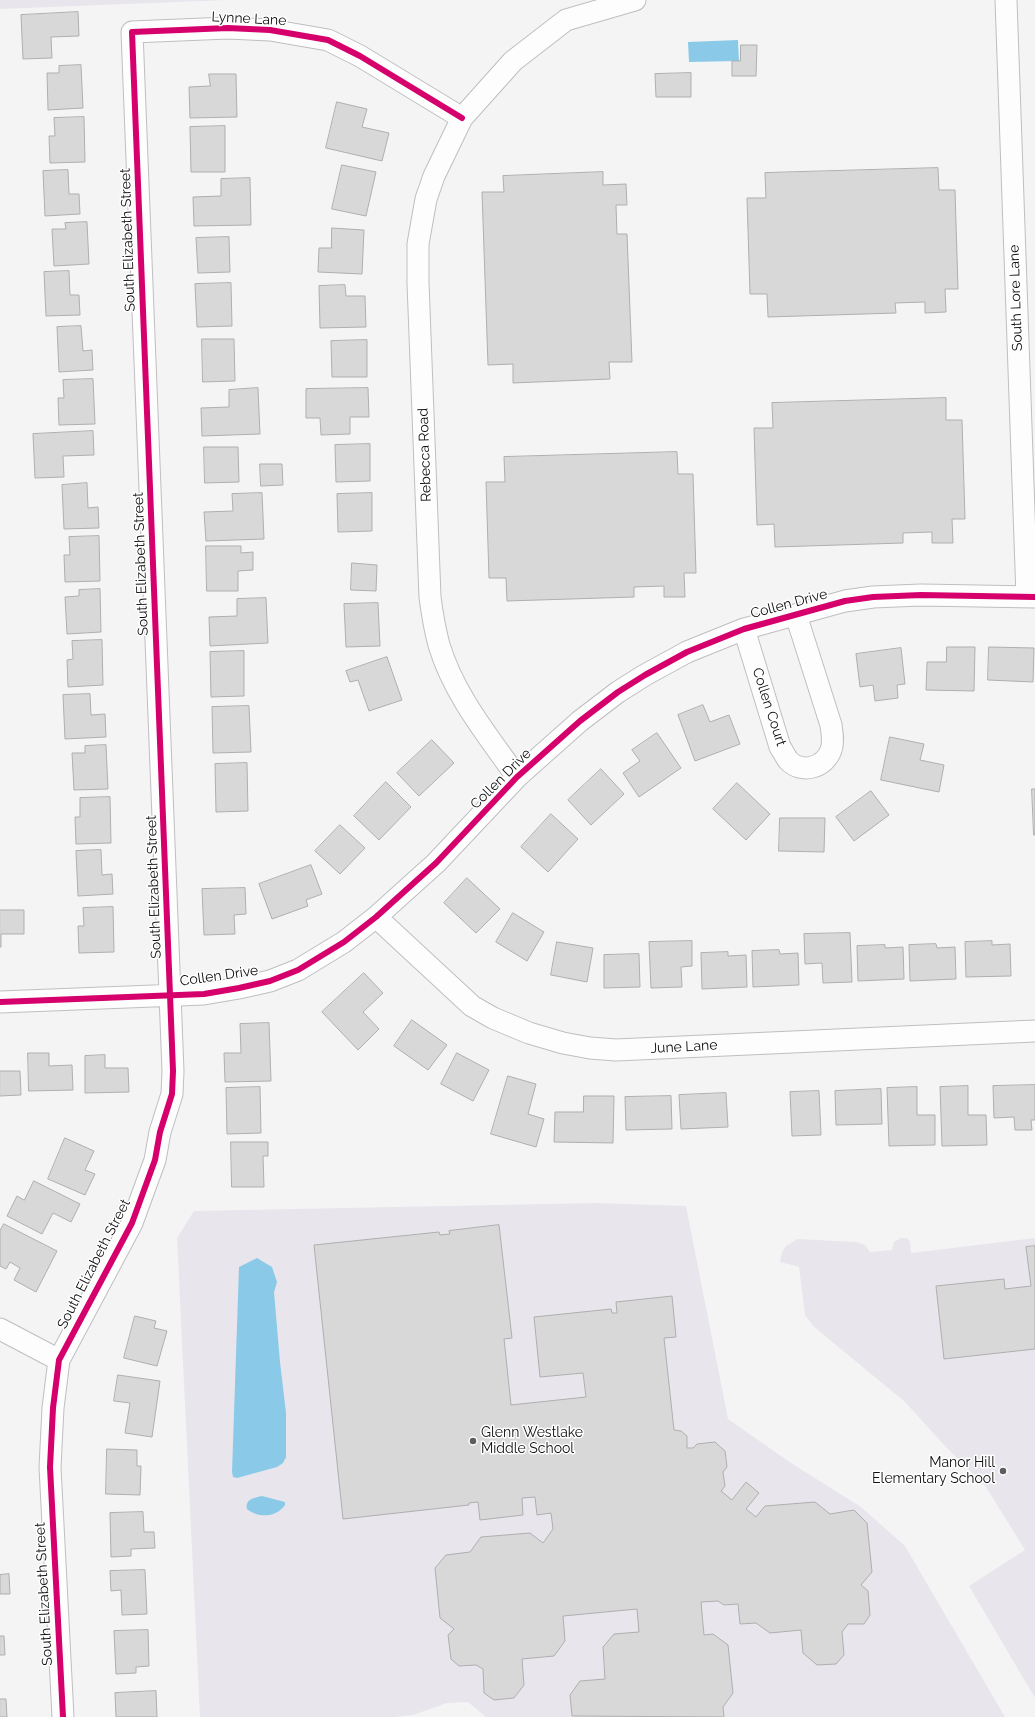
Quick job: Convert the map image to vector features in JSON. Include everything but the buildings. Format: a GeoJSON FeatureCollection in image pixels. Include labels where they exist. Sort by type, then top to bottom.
{"type":"FeatureCollection","features":[{"type":"Feature","properties":{"kind":"street","name":"Rebecca Road"},"geometry":{"type":"LineString","coordinates":[[517,777],[462,698],[450,673],[433,621],[430,597],[418,283],[418,244],[426,199],[434,176],[462,118],[513,61],[566,20],[635,0]]}},
{"type":"Feature","properties":{"kind":"street","name":"South Lore Lane"},"geometry":{"type":"LineString","coordinates":[[1006,0],[1031,597]]}},
{"type":"Feature","properties":{"kind":"street","name":"Lynne Lane"},"geometry":{"type":"LineString","coordinates":[[132,32],[228,28],[270,30],[328,40],[360,56],[462,118]]}},
{"type":"Feature","properties":{"kind":"street","name":"South Elizabeth Street"},"geometry":{"type":"LineString","coordinates":[[62,1717],[50,1468],[53,1408],[59,1360],[132,1223],[155,1160],[160,1132],[172,1094],[173,1071],[132,32]]}},
{"type":"Feature","properties":{"kind":"street","name":"Collen Drive"},"geometry":{"type":"LineString","coordinates":[[0,1002],[204,994],[270,981],[298,970],[344,942],[376,917],[436,863],[517,777],[580,721],[618,692],[687,652],[744,629],[845,601],[874,597],[921,595],[1031,597]]}},
{"type":"Feature","properties":{"kind":"street","name":"Collen Court"},"geometry":{"type":"LineString","coordinates":[[744,629],[780,746],[789,760],[800,768],[814,767],[826,760],[832,749],[833,736],[831,725],[796,615]]}},
{"type":"Feature","properties":{"kind":"street","name":"June Lane"},"geometry":{"type":"LineString","coordinates":[[376,917],[472,1006],[493,1018],[529,1033],[563,1043],[590,1048],[616,1050],[1035,1031]]}},
{"type":"Feature","properties":{"kind":"street"},"geometry":{"type":"LineString","coordinates":[[0,1329],[59,1360]]}},
{"type":"Feature","properties":{"kind":"shaded area"},"geometry":{"type":"Polygon","coordinates":[[[0,0],[228,0],[0,9],[0,0]]]}},
{"type":"Feature","properties":{"kind":"shaded area","name":"Glenn Westlake Middle School"},"geometry":{"type":"Polygon","coordinates":[[[596,1203],[686,1206],[728,1419],[791,1463],[861,1507],[905,1546],[1005,1717],[486,1717],[468,1702],[447,1703],[413,1715],[395,1717],[200,1717],[177,1238],[194,1211],[596,1203]]]}},
{"type":"Feature","properties":{"kind":"shaded area","name":"Manor Hill Elementary School"},"geometry":{"type":"Polygon","coordinates":[[[901,1238],[907,1238],[910,1242],[911,1253],[1035,1238],[1035,1698],[969,1586],[1025,1550],[986,1487],[945,1446],[905,1402],[813,1326],[805,1315],[799,1267],[780,1262],[782,1252],[786,1246],[797,1239],[856,1242],[865,1245],[870,1252],[892,1250],[894,1242],[901,1238]]]}},
{"type":"Feature","properties":{"kind":"water"},"geometry":{"type":"Polygon","coordinates":[[[738,40],[739,61],[689,62],[688,42],[738,40]]]}},
{"type":"Feature","properties":{"kind":"water"},"geometry":{"type":"Polygon","coordinates":[[[257,1258],[272,1267],[277,1282],[274,1292],[286,1413],[286,1457],[283,1463],[277,1467],[237,1478],[233,1477],[232,1472],[239,1267],[257,1258]]]}},
{"type":"Feature","properties":{"kind":"water"},"geometry":{"type":"Polygon","coordinates":[[[262,1496],[285,1502],[285,1505],[277,1512],[267,1515],[256,1514],[247,1509],[247,1503],[249,1501],[253,1498],[262,1496]]]}},
{"type":"Feature","properties":{"kind":"cycle path"},"geometry":{"type":"LineString","coordinates":[[63,1717],[50,1467],[53,1408],[59,1360],[132,1223],[155,1160],[160,1132],[172,1094],[173,1071],[132,32],[228,28],[270,30],[328,40],[360,56],[462,118]]}},
{"type":"Feature","properties":{"kind":"cycle path"},"geometry":{"type":"LineString","coordinates":[[0,1002],[204,994],[270,981],[298,970],[344,942],[376,917],[436,863],[517,777],[580,721],[618,692],[687,652],[744,629],[845,601],[873,597],[921,595],[1035,597]]}},
{"type":"Feature","properties":{"kind":"place","name":"Glenn Westlake Middle School"},"geometry":{"type":"Point","coordinates":[473,1441]}},
{"type":"Feature","properties":{"kind":"place","name":"Manor Hill Elementary School"},"geometry":{"type":"Point","coordinates":[1003,1471]}}]}
